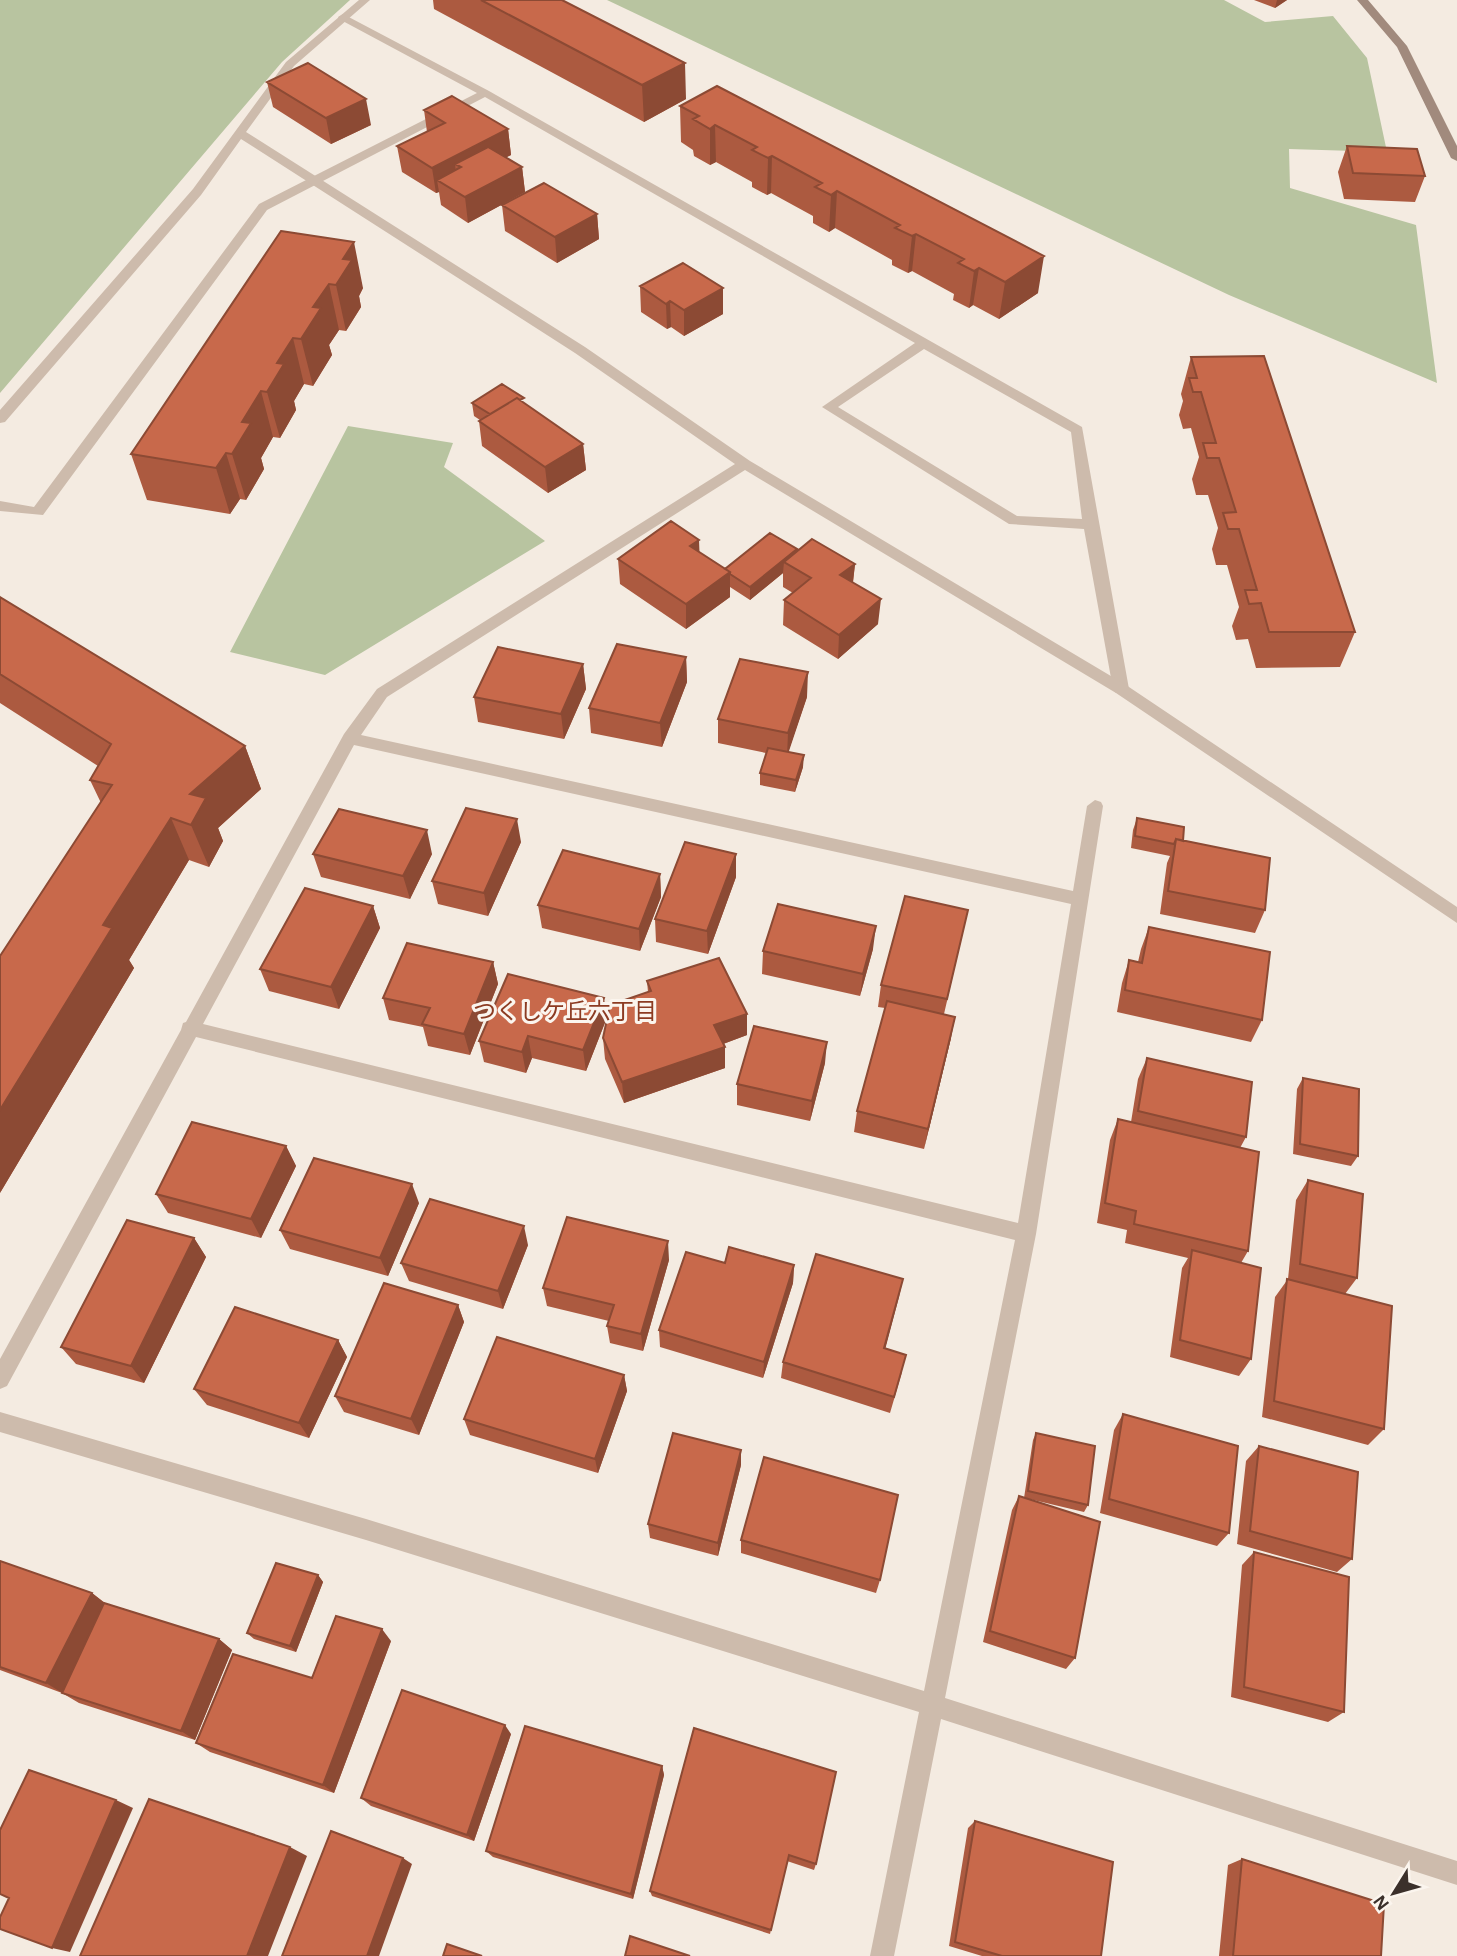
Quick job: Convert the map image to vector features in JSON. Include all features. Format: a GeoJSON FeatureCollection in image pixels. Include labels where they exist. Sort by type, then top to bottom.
{"type":"FeatureCollection","features":[{"type":"Feature","properties":{"kind":"street"},"geometry":{"type":"LineString","coordinates":[[0,419],[197,192],[290,64],[365,0]]}},
{"type":"Feature","properties":{"kind":"street"},"geometry":{"type":"LineString","coordinates":[[1362,0],[1402,46],[1457,158]]}},
{"type":"Feature","properties":{"kind":"street"},"geometry":{"type":"LineString","coordinates":[[343,17],[485,93],[1077,430],[1090,524],[1121,689]]}},
{"type":"Feature","properties":{"kind":"street"},"geometry":{"type":"LineString","coordinates":[[0,506],[38,512],[263,207],[485,93]]}},
{"type":"Feature","properties":{"kind":"street"},"geometry":{"type":"LineString","coordinates":[[238,132],[580,350],[745,464],[1121,689],[1457,916]]}},
{"type":"Feature","properties":{"kind":"street"},"geometry":{"type":"LineString","coordinates":[[924,343],[829,407],[1014,522],[1090,524]]}},
{"type":"Feature","properties":{"kind":"street"},"geometry":{"type":"LineString","coordinates":[[0,1379],[189,1028],[350,738],[382,693],[745,464]]}},
{"type":"Feature","properties":{"kind":"street"},"geometry":{"type":"LineString","coordinates":[[350,738],[1077,899]]}},
{"type":"Feature","properties":{"kind":"street"},"geometry":{"type":"LineString","coordinates":[[882,1956],[1026,1234],[1077,899],[1095,806]]}},
{"type":"Feature","properties":{"kind":"street"},"geometry":{"type":"LineString","coordinates":[[189,1028],[1026,1234]]}},
{"type":"Feature","properties":{"kind":"street"},"geometry":{"type":"LineString","coordinates":[[0,1422],[240,1490],[933,1705],[1457,1873]]}},
{"type":"Feature","properties":{"kind":"green space"},"geometry":{"type":"Polygon","coordinates":[[[0,0],[350,0],[282,62],[0,393],[0,0]]]}},
{"type":"Feature","properties":{"kind":"green space"},"geometry":{"type":"Polygon","coordinates":[[[607,0],[1224,0],[1265,22],[1333,16],[1367,58],[1387,152],[1289,149],[1290,188],[1416,225],[1437,383],[1229,295],[607,0]]]}},
{"type":"Feature","properties":{"kind":"green space"},"geometry":{"type":"Polygon","coordinates":[[[348,426],[453,443],[444,467],[545,541],[325,675],[230,652],[348,426]]]}},
{"type":"Feature","properties":{"kind":"building"},"geometry":{"type":"Polygon","coordinates":[[[481,0],[562,0],[685,63],[642,85],[481,0]]]}},
{"type":"Feature","properties":{"kind":"building"},"geometry":{"type":"Polygon","coordinates":[[[308,63],[366,99],[326,118],[267,82],[308,63]]]}},
{"type":"Feature","properties":{"kind":"building"},"geometry":{"type":"Polygon","coordinates":[[[717,86],[1044,256],[1005,282],[979,268],[974,271],[958,263],[964,259],[916,234],[912,236],[895,228],[900,225],[837,191],[831,195],[815,187],[822,183],[772,156],[768,158],[752,150],[757,147],[715,125],[710,129],[693,119],[699,116],[680,106],[717,86]]]}},
{"type":"Feature","properties":{"kind":"building"},"geometry":{"type":"Polygon","coordinates":[[[452,96],[508,129],[432,168],[397,146],[445,123],[424,110],[452,96]]]}},
{"type":"Feature","properties":{"kind":"building"},"geometry":{"type":"Polygon","coordinates":[[[1347,146],[1417,149],[1425,176],[1353,173],[1347,146]]]}},
{"type":"Feature","properties":{"kind":"building"},"geometry":{"type":"Polygon","coordinates":[[[488,147],[522,167],[465,197],[437,180],[461,167],[455,164],[488,147]]]}},
{"type":"Feature","properties":{"kind":"building"},"geometry":{"type":"Polygon","coordinates":[[[544,183],[597,214],[555,237],[502,205],[544,183]]]}},
{"type":"Feature","properties":{"kind":"building"},"geometry":{"type":"Polygon","coordinates":[[[281,231],[354,242],[343,259],[352,260],[336,285],[329,284],[313,307],[321,308],[301,339],[293,338],[277,363],[284,364],[267,392],[261,391],[242,422],[251,423],[232,454],[226,453],[216,468],[131,454],[281,231]]]}},
{"type":"Feature","properties":{"kind":"building"},"geometry":{"type":"Polygon","coordinates":[[[683,263],[723,288],[684,310],[670,301],[666,304],[640,286],[683,263]]]}},
{"type":"Feature","properties":{"kind":"building"},"geometry":{"type":"Polygon","coordinates":[[[1264,356],[1355,632],[1269,632],[1261,603],[1249,604],[1245,590],[1257,590],[1239,529],[1228,529],[1223,513],[1236,512],[1219,458],[1207,458],[1203,443],[1216,443],[1201,392],[1193,392],[1189,378],[1197,378],[1191,357],[1264,356]]]}},
{"type":"Feature","properties":{"kind":"building"},"geometry":{"type":"Polygon","coordinates":[[[502,384],[524,398],[517,398],[490,414],[472,403],[502,384]]]}},
{"type":"Feature","properties":{"kind":"building"},"geometry":{"type":"Polygon","coordinates":[[[517,398],[583,444],[545,467],[479,421],[517,398]]]}},
{"type":"Feature","properties":{"kind":"building"},"geometry":{"type":"Polygon","coordinates":[[[671,521],[699,540],[690,546],[730,572],[686,604],[618,559],[671,521]]]}},
{"type":"Feature","properties":{"kind":"building"},"geometry":{"type":"Polygon","coordinates":[[[770,533],[797,549],[750,587],[725,569],[770,533]]]}},
{"type":"Feature","properties":{"kind":"building"},"geometry":{"type":"Polygon","coordinates":[[[812,539],[855,564],[840,575],[881,599],[839,635],[784,600],[811,578],[784,562],[812,539]]]}},
{"type":"Feature","properties":{"kind":"building"},"geometry":{"type":"Polygon","coordinates":[[[0,597],[245,746],[190,794],[206,798],[191,825],[171,818],[103,925],[112,928],[0,1110],[0,956],[112,785],[90,780],[111,744],[0,674],[0,597]]]}},
{"type":"Feature","properties":{"kind":"building"},"geometry":{"type":"Polygon","coordinates":[[[617,644],[686,657],[660,723],[589,708],[617,644]]]}},
{"type":"Feature","properties":{"kind":"building"},"geometry":{"type":"Polygon","coordinates":[[[498,647],[583,664],[561,714],[474,697],[498,647]]]}},
{"type":"Feature","properties":{"kind":"building"},"geometry":{"type":"Polygon","coordinates":[[[740,659],[808,672],[788,733],[718,719],[740,659]]]}},
{"type":"Feature","properties":{"kind":"building"},"geometry":{"type":"Polygon","coordinates":[[[768,748],[804,755],[796,780],[760,773],[768,748]]]}},
{"type":"Feature","properties":{"kind":"building"},"geometry":{"type":"Polygon","coordinates":[[[466,808],[517,819],[484,893],[432,881],[466,808]]]}},
{"type":"Feature","properties":{"kind":"building"},"geometry":{"type":"Polygon","coordinates":[[[339,809],[427,830],[403,876],[313,854],[339,809]]]}},
{"type":"Feature","properties":{"kind":"building"},"geometry":{"type":"Polygon","coordinates":[[[1137,818],[1184,827],[1183,841],[1176,839],[1174,844],[1135,836],[1137,818]]]}},
{"type":"Feature","properties":{"kind":"building"},"geometry":{"type":"Polygon","coordinates":[[[1176,839],[1270,858],[1265,910],[1168,891],[1176,839]]]}},
{"type":"Feature","properties":{"kind":"building"},"geometry":{"type":"Polygon","coordinates":[[[685,842],[736,854],[707,931],[655,919],[685,842]]]}},
{"type":"Feature","properties":{"kind":"building"},"geometry":{"type":"Polygon","coordinates":[[[563,850],[660,874],[639,929],[538,905],[563,850]]]}},
{"type":"Feature","properties":{"kind":"building"},"geometry":{"type":"Polygon","coordinates":[[[305,888],[373,906],[331,987],[260,969],[305,888]]]}},
{"type":"Feature","properties":{"kind":"building"},"geometry":{"type":"Polygon","coordinates":[[[905,896],[968,910],[947,999],[881,985],[905,896]]]}},
{"type":"Feature","properties":{"kind":"building"},"geometry":{"type":"Polygon","coordinates":[[[778,904],[876,926],[863,974],[763,951],[778,904]]]}},
{"type":"Feature","properties":{"kind":"building"},"geometry":{"type":"Polygon","coordinates":[[[1149,927],[1270,952],[1262,1020],[1125,990],[1129,960],[1142,963],[1149,927]]]}},
{"type":"Feature","properties":{"kind":"building"},"geometry":{"type":"Polygon","coordinates":[[[407,943],[493,962],[464,1034],[422,1024],[430,1008],[383,998],[407,943]]]}},
{"type":"Feature","properties":{"kind":"building"},"geometry":{"type":"Polygon","coordinates":[[[719,958],[747,1014],[714,1025],[725,1047],[622,1082],[603,1038],[610,1005],[651,991],[647,981],[719,958]]]}},
{"type":"Feature","properties":{"kind":"building"},"geometry":{"type":"Polygon","coordinates":[[[508,974],[604,998],[583,1050],[528,1036],[522,1052],[479,1041],[508,974]]]}},
{"type":"Feature","properties":{"kind":"building"},"geometry":{"type":"Polygon","coordinates":[[[887,1001],[955,1017],[928,1129],[857,1111],[887,1001]]]}},
{"type":"Feature","properties":{"kind":"building"},"geometry":{"type":"Polygon","coordinates":[[[754,1026],[827,1042],[812,1101],[737,1084],[754,1026]]]}},
{"type":"Feature","properties":{"kind":"building"},"geometry":{"type":"Polygon","coordinates":[[[1147,1058],[1252,1082],[1246,1137],[1138,1111],[1147,1058]]]}},
{"type":"Feature","properties":{"kind":"building"},"geometry":{"type":"Polygon","coordinates":[[[1303,1078],[1359,1089],[1358,1156],[1300,1144],[1303,1078]]]}},
{"type":"Feature","properties":{"kind":"building"},"geometry":{"type":"Polygon","coordinates":[[[1118,1119],[1259,1152],[1248,1251],[1134,1224],[1136,1211],[1105,1203],[1118,1119]]]}},
{"type":"Feature","properties":{"kind":"building"},"geometry":{"type":"Polygon","coordinates":[[[192,1122],[286,1146],[251,1219],[156,1194],[192,1122]]]}},
{"type":"Feature","properties":{"kind":"building"},"geometry":{"type":"Polygon","coordinates":[[[314,1158],[412,1184],[380,1258],[280,1230],[314,1158]]]}},
{"type":"Feature","properties":{"kind":"building"},"geometry":{"type":"Polygon","coordinates":[[[1308,1180],[1363,1194],[1357,1278],[1300,1264],[1308,1180]]]}},
{"type":"Feature","properties":{"kind":"building"},"geometry":{"type":"Polygon","coordinates":[[[430,1199],[524,1226],[498,1291],[401,1263],[430,1199]]]}},
{"type":"Feature","properties":{"kind":"building"},"geometry":{"type":"Polygon","coordinates":[[[567,1217],[668,1241],[641,1334],[607,1326],[614,1305],[543,1288],[567,1217]]]}},
{"type":"Feature","properties":{"kind":"building"},"geometry":{"type":"Polygon","coordinates":[[[127,1220],[194,1238],[131,1366],[61,1347],[127,1220]]]}},
{"type":"Feature","properties":{"kind":"building"},"geometry":{"type":"Polygon","coordinates":[[[729,1247],[794,1265],[764,1362],[659,1330],[686,1252],[725,1263],[729,1247]]]}},
{"type":"Feature","properties":{"kind":"building"},"geometry":{"type":"Polygon","coordinates":[[[1192,1250],[1261,1268],[1251,1359],[1180,1340],[1192,1250]]]}},
{"type":"Feature","properties":{"kind":"building"},"geometry":{"type":"Polygon","coordinates":[[[816,1254],[903,1279],[884,1348],[906,1355],[894,1397],[783,1362],[816,1254]]]}},
{"type":"Feature","properties":{"kind":"building"},"geometry":{"type":"Polygon","coordinates":[[[1287,1279],[1392,1306],[1384,1429],[1274,1401],[1287,1279]]]}},
{"type":"Feature","properties":{"kind":"building"},"geometry":{"type":"Polygon","coordinates":[[[384,1283],[458,1305],[411,1419],[335,1396],[384,1283]]]}},
{"type":"Feature","properties":{"kind":"building"},"geometry":{"type":"Polygon","coordinates":[[[235,1307],[338,1340],[299,1423],[194,1389],[235,1307]]]}},
{"type":"Feature","properties":{"kind":"building"},"geometry":{"type":"Polygon","coordinates":[[[497,1337],[624,1375],[595,1459],[464,1419],[497,1337]]]}},
{"type":"Feature","properties":{"kind":"building"},"geometry":{"type":"Polygon","coordinates":[[[1123,1414],[1238,1446],[1229,1533],[1109,1499],[1123,1414]]]}},
{"type":"Feature","properties":{"kind":"building"},"geometry":{"type":"Polygon","coordinates":[[[673,1433],[741,1450],[718,1543],[648,1524],[673,1433]]]}},
{"type":"Feature","properties":{"kind":"building"},"geometry":{"type":"Polygon","coordinates":[[[1036,1433],[1095,1446],[1088,1505],[1028,1491],[1036,1433]]]}},
{"type":"Feature","properties":{"kind":"building"},"geometry":{"type":"Polygon","coordinates":[[[1259,1446],[1358,1472],[1352,1559],[1250,1531],[1259,1446]]]}},
{"type":"Feature","properties":{"kind":"building"},"geometry":{"type":"Polygon","coordinates":[[[764,1457],[898,1495],[880,1580],[741,1540],[764,1457]]]}},
{"type":"Feature","properties":{"kind":"building"},"geometry":{"type":"Polygon","coordinates":[[[1019,1496],[1100,1522],[1075,1658],[990,1631],[1019,1496]]]}},
{"type":"Feature","properties":{"kind":"building"},"geometry":{"type":"Polygon","coordinates":[[[1254,1552],[1349,1577],[1344,1712],[1244,1687],[1254,1552]]]}},
{"type":"Feature","properties":{"kind":"building"},"geometry":{"type":"Polygon","coordinates":[[[0,1561],[92,1593],[46,1683],[0,1667],[0,1561]]]}},
{"type":"Feature","properties":{"kind":"building"},"geometry":{"type":"Polygon","coordinates":[[[276,1563],[318,1575],[290,1646],[247,1633],[276,1563]]]}},
{"type":"Feature","properties":{"kind":"building"},"geometry":{"type":"Polygon","coordinates":[[[104,1603],[219,1639],[181,1731],[62,1693],[104,1603]]]}},
{"type":"Feature","properties":{"kind":"building"},"geometry":{"type":"Polygon","coordinates":[[[336,1616],[382,1629],[323,1785],[196,1743],[233,1654],[312,1678],[336,1616]]]}},
{"type":"Feature","properties":{"kind":"building"},"geometry":{"type":"Polygon","coordinates":[[[402,1690],[505,1725],[467,1835],[361,1798],[402,1690]]]}},
{"type":"Feature","properties":{"kind":"building"},"geometry":{"type":"Polygon","coordinates":[[[525,1726],[662,1766],[631,1894],[486,1851],[525,1726]]]}},
{"type":"Feature","properties":{"kind":"building"},"geometry":{"type":"Polygon","coordinates":[[[694,1728],[836,1772],[816,1864],[789,1855],[771,1930],[650,1891],[694,1728]]]}},
{"type":"Feature","properties":{"kind":"building"},"geometry":{"type":"Polygon","coordinates":[[[29,1770],[116,1800],[52,1948],[0,1929],[0,1917],[9,1898],[0,1894],[0,1830],[29,1770]]]}},
{"type":"Feature","properties":{"kind":"building"},"geometry":{"type":"Polygon","coordinates":[[[149,1799],[290,1847],[247,1956],[80,1956],[149,1799]]]}},
{"type":"Feature","properties":{"kind":"building"},"geometry":{"type":"Polygon","coordinates":[[[975,1821],[1113,1862],[1101,1956],[1002,1956],[955,1942],[975,1821]]]}},
{"type":"Feature","properties":{"kind":"building"},"geometry":{"type":"Polygon","coordinates":[[[331,1831],[403,1858],[367,1956],[282,1956],[331,1831]]]}},
{"type":"Feature","properties":{"kind":"building"},"geometry":{"type":"Polygon","coordinates":[[[1242,1859],[1384,1904],[1381,1956],[1233,1956],[1242,1859]]]}},
{"type":"Feature","properties":{"kind":"building"},"geometry":{"type":"Polygon","coordinates":[[[630,1936],[690,1956],[625,1956],[630,1936]]]}},
{"type":"Feature","properties":{"kind":"building"},"geometry":{"type":"Polygon","coordinates":[[[447,1944],[482,1956],[443,1956],[447,1944]]]}},
{"type":"Feature","properties":{"kind":"district","name":"つくしケ丘六丁目"},"geometry":{"type":"Point","coordinates":[565,1012]}}]}
